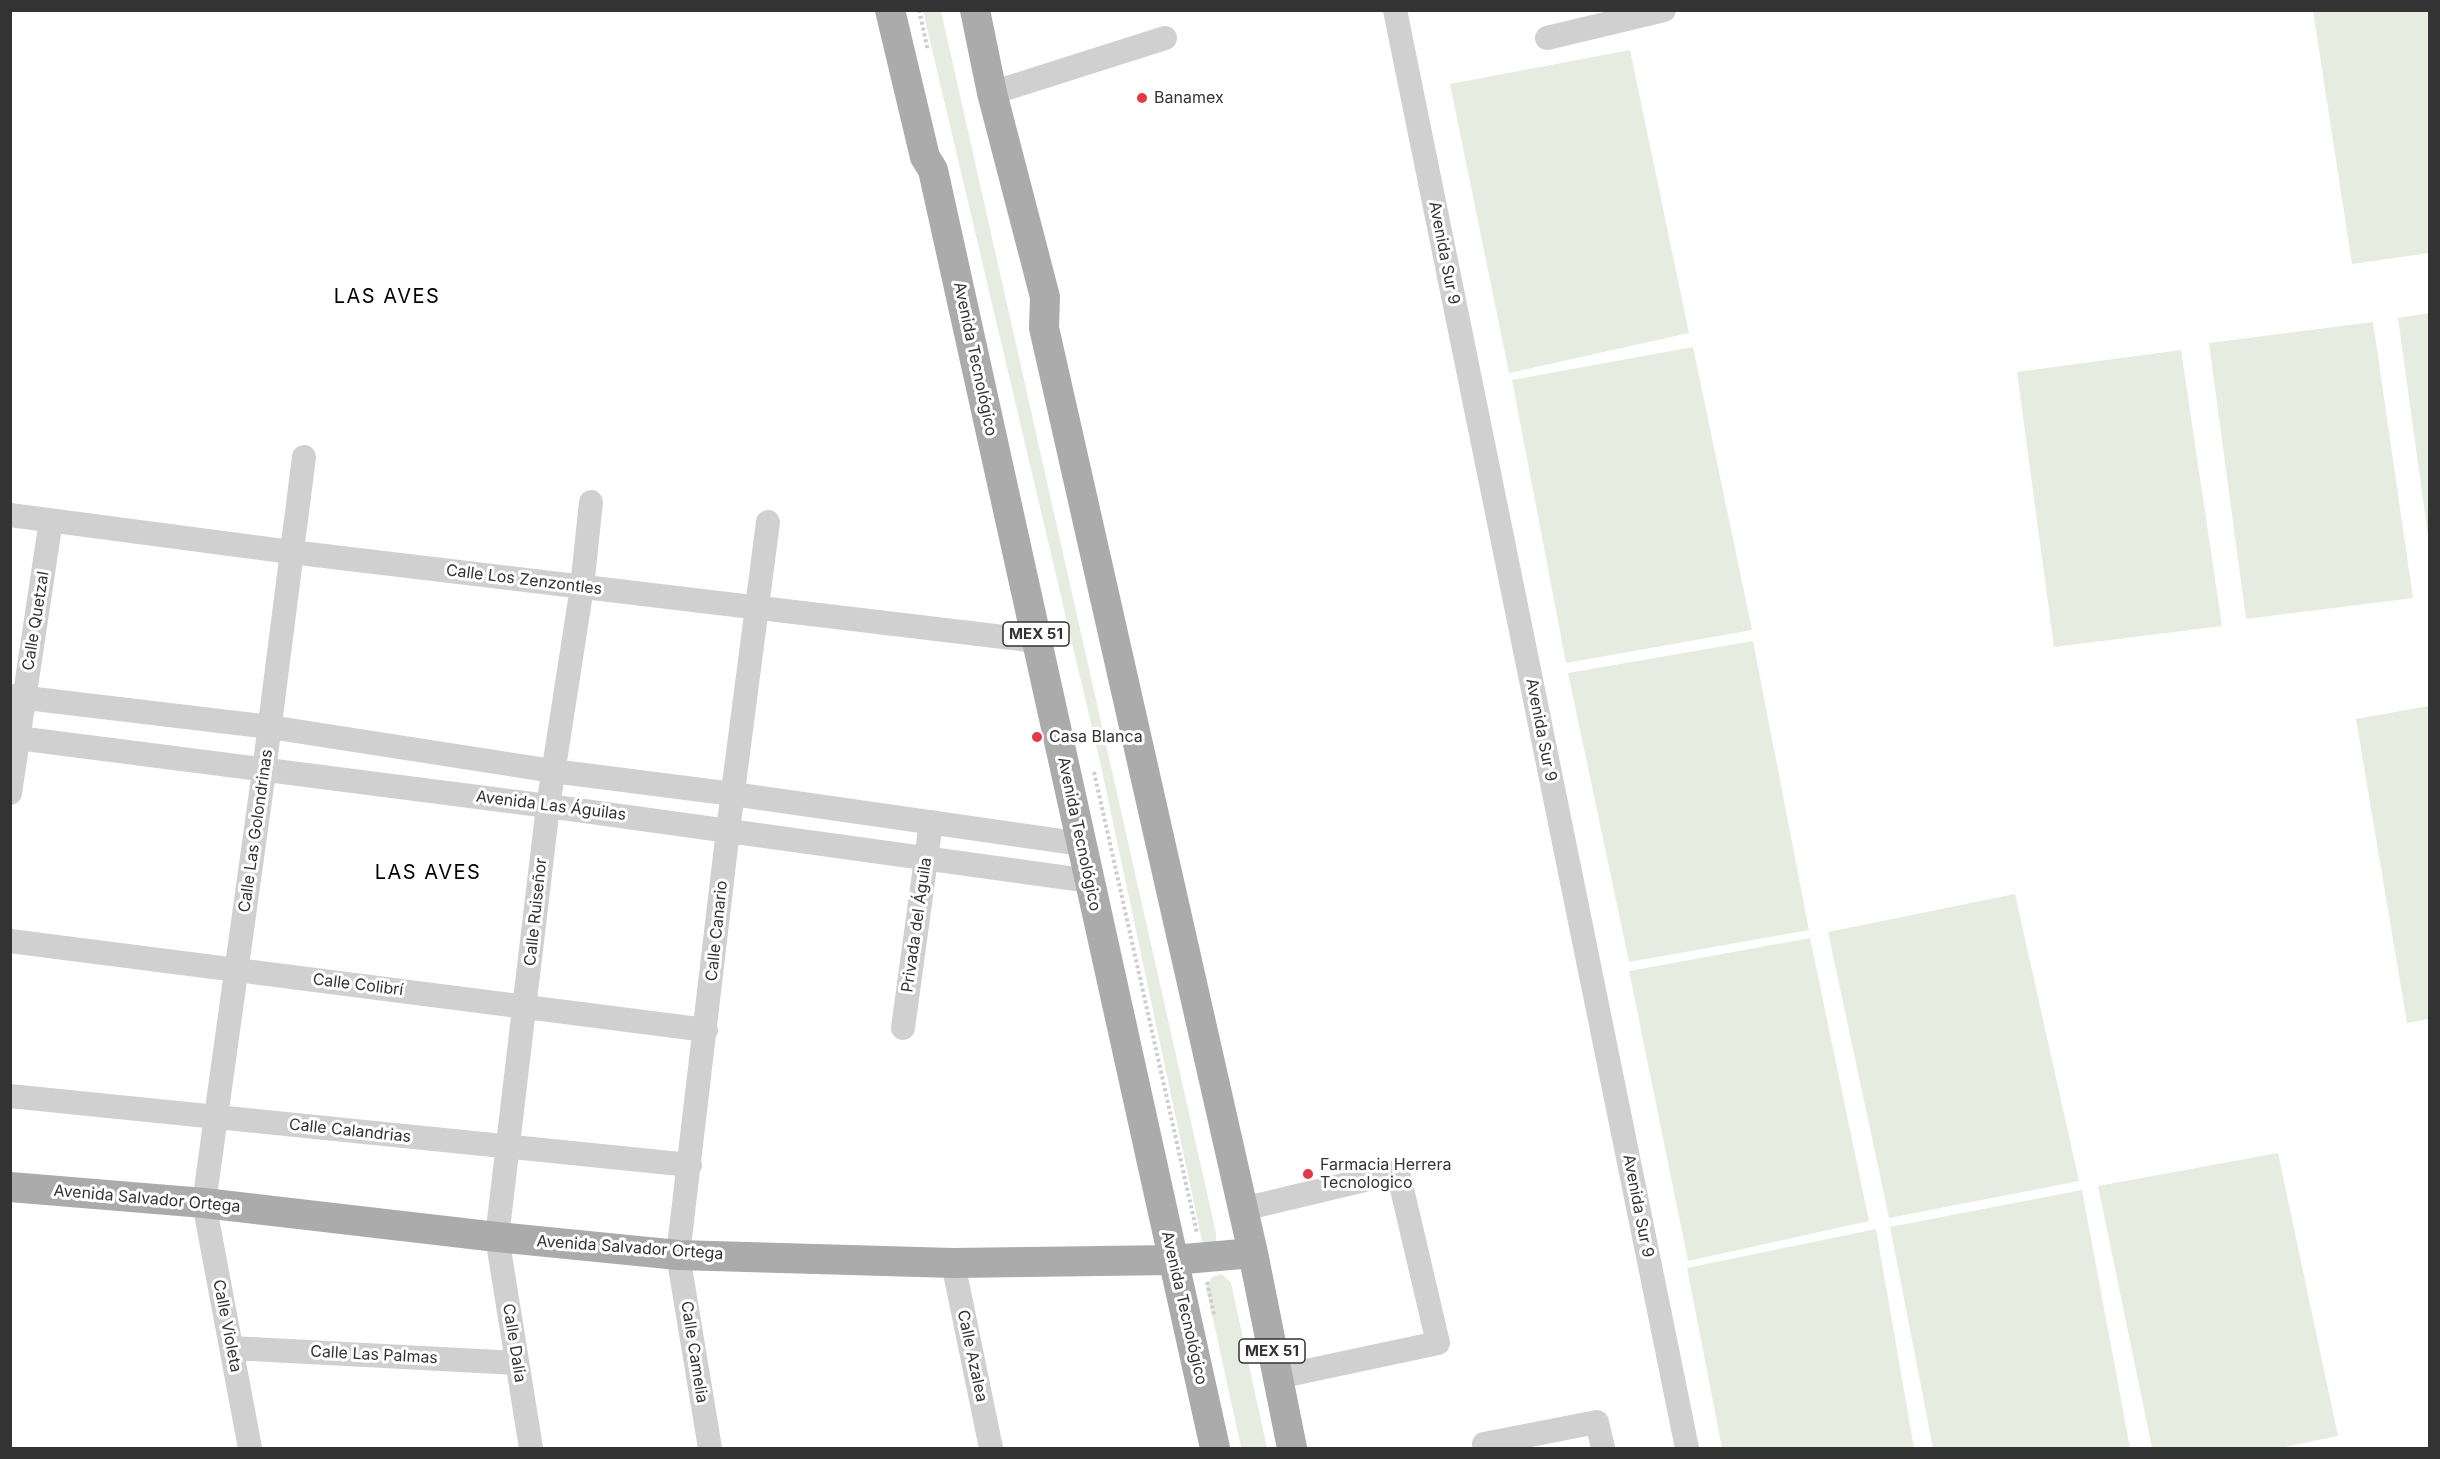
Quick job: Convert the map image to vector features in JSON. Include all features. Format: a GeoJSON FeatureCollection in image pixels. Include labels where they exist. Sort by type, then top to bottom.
{"type":"FeatureCollection","features":[{"type":"Feature","properties":{"kind":"main road","name":"Avenida Tecnológico"},"geometry":{"type":"LineString","coordinates":[[890,10],[925,157],[933,170],[1215,1449]]}},
{"type":"Feature","properties":{"kind":"main road"},"geometry":{"type":"LineString","coordinates":[[900,10],[933,170]]}},
{"type":"Feature","properties":{"kind":"main road"},"geometry":{"type":"LineString","coordinates":[[964,10],[1003,185],[1044,328]]}},
{"type":"Feature","properties":{"kind":"main road","name":"MEX 51"},"geometry":{"type":"LineString","coordinates":[[975,10],[992,93],[1045,297],[1044,328],[1253,1253],[1292,1449]]}},
{"type":"Feature","properties":{"kind":"main road","name":"Avenida Salvador Ortega"},"geometry":{"type":"LineString","coordinates":[[10,1187],[204,1203],[496,1237],[678,1255],[953,1263],[1173,1260],[1253,1253]]}},
{"type":"Feature","properties":{"kind":"main road"},"geometry":{"type":"LineString","coordinates":[[1195,1355],[1237,1449]]}},
{"type":"Feature","properties":{"kind":"street","name":"Avenida Sur 9"},"geometry":{"type":"LineString","coordinates":[[1395,10],[1687,1449]]}},
{"type":"Feature","properties":{"kind":"street"},"geometry":{"type":"LineString","coordinates":[[1547,38],[1664,10]]}},
{"type":"Feature","properties":{"kind":"street"},"geometry":{"type":"LineString","coordinates":[[992,93],[1165,38]]}},
{"type":"Feature","properties":{"kind":"street","name":"Calle Las Golondrinas"},"geometry":{"type":"LineString","coordinates":[[204,1203],[270,727],[304,457]]}},
{"type":"Feature","properties":{"kind":"street","name":"Calle Ruiseñor"},"geometry":{"type":"LineString","coordinates":[[496,1237],[526,1006],[548,806],[582,587],[591,502]]}},
{"type":"Feature","properties":{"kind":"street","name":"Calle Los Zenzontles"},"geometry":{"type":"LineString","coordinates":[[10,515],[291,552],[1037,641]]}},
{"type":"Feature","properties":{"kind":"street","name":"Calle Quetzal"},"geometry":{"type":"LineString","coordinates":[[10,793],[17,697],[51,520]]}},
{"type":"Feature","properties":{"kind":"street","name":"Calle Canario"},"geometry":{"type":"LineString","coordinates":[[678,1255],[732,794],[768,522]]}},
{"type":"Feature","properties":{"kind":"street"},"geometry":{"type":"LineString","coordinates":[[17,697],[270,727],[553,771],[1082,844]]}},
{"type":"Feature","properties":{"kind":"street","name":"Avenida Las Águilas"},"geometry":{"type":"LineString","coordinates":[[14,738],[548,806],[1090,881]]}},
{"type":"Feature","properties":{"kind":"street","name":"Privada del Águila"},"geometry":{"type":"LineString","coordinates":[[903,1028],[931,822]]}},
{"type":"Feature","properties":{"kind":"street","name":"Calle Colibrí"},"geometry":{"type":"LineString","coordinates":[[10,941],[706,1030]]}},
{"type":"Feature","properties":{"kind":"street","name":"Calle Calandrias"},"geometry":{"type":"LineString","coordinates":[[10,1096],[690,1165]]}},
{"type":"Feature","properties":{"kind":"street"},"geometry":{"type":"LineString","coordinates":[[1243,1209],[1398,1172],[1438,1343],[1278,1377]]}},
{"type":"Feature","properties":{"kind":"street","name":"Calle Violeta"},"geometry":{"type":"LineString","coordinates":[[204,1203],[250,1449]]}},
{"type":"Feature","properties":{"kind":"street","name":"Calle Dalia"},"geometry":{"type":"LineString","coordinates":[[496,1237],[531,1449]]}},
{"type":"Feature","properties":{"kind":"street","name":"Calle Camelia"},"geometry":{"type":"LineString","coordinates":[[678,1255],[710,1449]]}},
{"type":"Feature","properties":{"kind":"street","name":"Calle Azalea"},"geometry":{"type":"LineString","coordinates":[[953,1263],[991,1449]]}},
{"type":"Feature","properties":{"kind":"street","name":"Calle Las Palmas"},"geometry":{"type":"LineString","coordinates":[[231,1348],[517,1363]]}},
{"type":"Feature","properties":{"kind":"street"},"geometry":{"type":"LineString","coordinates":[[1485,1449],[1484,1444],[1597,1422],[1603,1449]]}},
{"type":"Feature","properties":{"kind":"shaded area"},"geometry":{"type":"Polygon","coordinates":[[[923,11],[941,11],[1216,1233],[1216,1246],[1204,1248],[1201,1236],[1101,766],[923,11]]]}},
{"type":"Feature","properties":{"kind":"shaded area"},"geometry":{"type":"Polygon","coordinates":[[[2313,11],[2429,11],[2429,253],[2352,264],[2313,11]]]}},
{"type":"Feature","properties":{"kind":"shaded area"},"geometry":{"type":"Polygon","coordinates":[[[1630,50],[1689,333],[1509,373],[1450,84],[1630,50]]]}},
{"type":"Feature","properties":{"kind":"shaded area"},"geometry":{"type":"Polygon","coordinates":[[[2430,313],[2429,543],[2398,318],[2430,313]]]}},
{"type":"Feature","properties":{"kind":"shaded area"},"geometry":{"type":"Polygon","coordinates":[[[2373,322],[2413,598],[2246,619],[2209,343],[2373,322]]]}},
{"type":"Feature","properties":{"kind":"shaded area"},"geometry":{"type":"Polygon","coordinates":[[[1693,347],[1752,630],[1566,663],[1512,380],[1693,347]]]}},
{"type":"Feature","properties":{"kind":"shaded area"},"geometry":{"type":"Polygon","coordinates":[[[2181,350],[2222,626],[2054,647],[2017,372],[2181,350]]]}},
{"type":"Feature","properties":{"kind":"shaded area"},"geometry":{"type":"Polygon","coordinates":[[[1753,641],[1809,930],[1629,962],[1568,673],[1753,641]]]}},
{"type":"Feature","properties":{"kind":"shaded area"},"geometry":{"type":"Polygon","coordinates":[[[2429,706],[2429,1019],[2407,1023],[2356,719],[2429,706]]]}},
{"type":"Feature","properties":{"kind":"shaded area"},"geometry":{"type":"Polygon","coordinates":[[[2015,894],[2079,1181],[1889,1218],[1828,932],[2015,894]]]}},
{"type":"Feature","properties":{"kind":"shaded area"},"geometry":{"type":"Polygon","coordinates":[[[1810,938],[1869,1221],[1688,1261],[1629,971],[1810,938]]]}},
{"type":"Feature","properties":{"kind":"shaded area"},"geometry":{"type":"Polygon","coordinates":[[[2278,1153],[2338,1436],[2280,1448],[2152,1448],[2098,1186],[2278,1153]]]}},
{"type":"Feature","properties":{"kind":"shaded area"},"geometry":{"type":"Polygon","coordinates":[[[2082,1190],[2130,1448],[1933,1448],[1890,1227],[2082,1190]]]}},
{"type":"Feature","properties":{"kind":"shaded area"},"geometry":{"type":"Polygon","coordinates":[[[1876,1229],[1914,1448],[1722,1448],[1687,1268],[1876,1229]]]}},
{"type":"Feature","properties":{"kind":"shaded area"},"geometry":{"type":"Polygon","coordinates":[[[1222,1274],[1231,1283],[1267,1448],[1241,1447],[1206,1287],[1212,1277],[1222,1274]]]}},
{"type":"Feature","properties":{"kind":"place","name":"Banamex"},"geometry":{"type":"Point","coordinates":[1142,98]}},
{"type":"Feature","properties":{"kind":"place","name":"Casa Blanca"},"geometry":{"type":"Point","coordinates":[1037,737]}},
{"type":"Feature","properties":{"kind":"place","name":"Farmacia Herrera Tecnologico"},"geometry":{"type":"Point","coordinates":[1308,1174]}},
{"type":"Feature","properties":{"kind":"district","name":"LAS AVES"},"geometry":{"type":"Point","coordinates":[387,297]}},
{"type":"Feature","properties":{"kind":"district","name":"LAS AVES"},"geometry":{"type":"Point","coordinates":[428,873]}}]}
